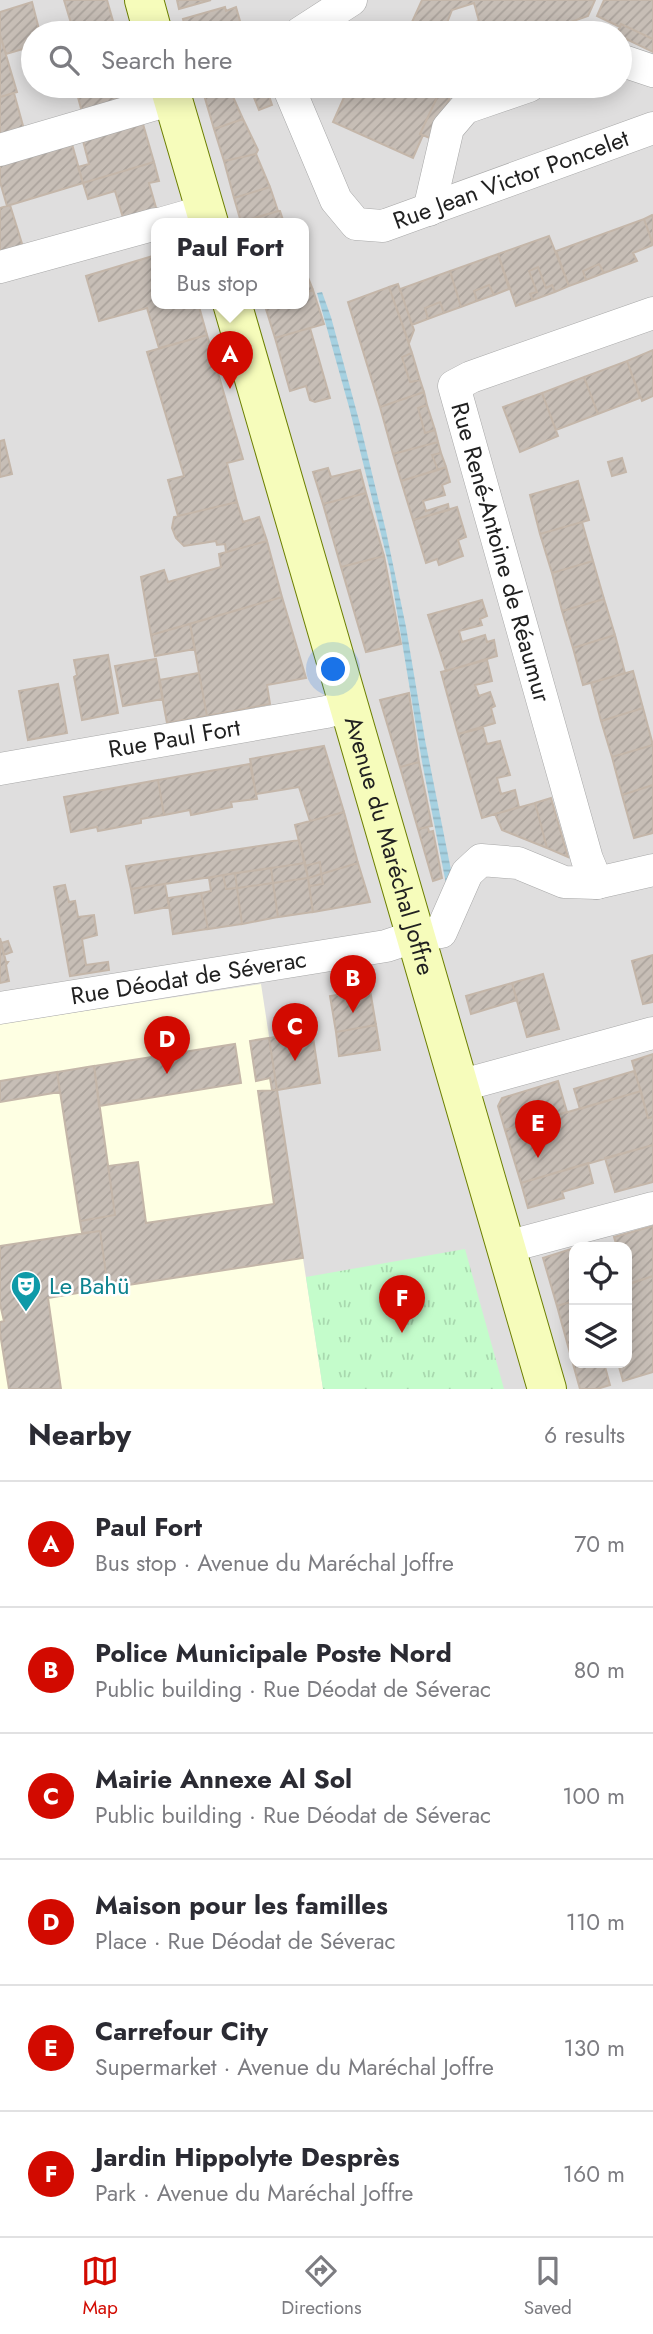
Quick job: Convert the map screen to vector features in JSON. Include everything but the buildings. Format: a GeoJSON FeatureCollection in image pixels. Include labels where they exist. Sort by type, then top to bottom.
{"type":"FeatureCollection","features":[{"type":"Feature","properties":{"kind":"main road"},"geometry":{"type":"LineString","coordinates":[[144,0],[150,21]]}},
{"type":"Feature","properties":{"kind":"main road"},"geometry":{"type":"LineString","coordinates":[[173,98],[207,217]]}},
{"type":"Feature","properties":{"kind":"main road","name":"Avenue du Maréchal Joffre"},"geometry":{"type":"LineString","coordinates":[[234,309],[547,1389]]}},
{"type":"Feature","properties":{"kind":"street"},"geometry":{"type":"LineString","coordinates":[[319,21],[351,0]]}},
{"type":"Feature","properties":{"kind":"street"},"geometry":{"type":"LineString","coordinates":[[632,64],[653,72]]}},
{"type":"Feature","properties":{"kind":"street"},"geometry":{"type":"LineString","coordinates":[[0,150],[153,98]]}},
{"type":"Feature","properties":{"kind":"street","name":"Rue Jean Victor Poncelet"},"geometry":{"type":"LineString","coordinates":[[293,98],[336,200],[356,224],[383,226],[653,128]]}},
{"type":"Feature","properties":{"kind":"street"},"geometry":{"type":"LineString","coordinates":[[429,211],[448,128],[465,108],[495,98]]}},
{"type":"Feature","properties":{"kind":"street"},"geometry":{"type":"LineString","coordinates":[[0,267],[151,225]]}},
{"type":"Feature","properties":{"kind":"street","name":"Rue René-Antoine de Réaumur"},"geometry":{"type":"LineString","coordinates":[[597,883],[587,859],[454,386],[471,377],[653,313]]}},
{"type":"Feature","properties":{"kind":"street","name":"Rue Paul Fort"},"geometry":{"type":"LineString","coordinates":[[0,769],[349,706]]}},
{"type":"Feature","properties":{"kind":"street"},"geometry":{"type":"LineString","coordinates":[[415,936],[441,932],[467,873],[481,860],[517,863],[564,882],[597,883],[653,870]]}},
{"type":"Feature","properties":{"kind":"street","name":"Rue Déodat de Séverac"},"geometry":{"type":"LineString","coordinates":[[0,1008],[386,946],[415,936]]}},
{"type":"Feature","properties":{"kind":"street"},"geometry":{"type":"LineString","coordinates":[[459,1086],[653,1033]]}},
{"type":"Feature","properties":{"kind":"street"},"geometry":{"type":"LineString","coordinates":[[506,1247],[653,1208]]}},
{"type":"Feature","properties":{"kind":"shaded area"},"geometry":{"type":"Polygon","coordinates":[[[0,0],[653,0],[653,1389],[0,1389],[0,0]]]}},
{"type":"Feature","properties":{"kind":"shaded area"},"geometry":{"type":"Polygon","coordinates":[[[261,984],[323,1389],[0,1389],[0,1024],[261,984]]]}},
{"type":"Feature","properties":{"kind":"green space"},"geometry":{"type":"Polygon","coordinates":[[[465,1249],[504,1389],[323,1389],[306,1277],[465,1249]]]}},
{"type":"Feature","properties":{"kind":"water"},"geometry":{"type":"Polygon","coordinates":[[[322,292],[360,424],[386,531],[458,905],[448,894],[422,762],[390,570],[317,293],[322,292]]]}},
{"type":"Feature","properties":{"kind":"place","name":"Paul Fort"},"geometry":{"type":"Point","coordinates":[230,389]}},
{"type":"Feature","properties":{"kind":"place","name":"Police Municipale Poste Nord"},"geometry":{"type":"Point","coordinates":[353,1013]}},
{"type":"Feature","properties":{"kind":"place","name":"Mairie Annexe Al Sol"},"geometry":{"type":"Point","coordinates":[295,1061]}},
{"type":"Feature","properties":{"kind":"place","name":"Maison pour les familles"},"geometry":{"type":"Point","coordinates":[167,1074]}},
{"type":"Feature","properties":{"kind":"place","name":"Carrefour City"},"geometry":{"type":"Point","coordinates":[538,1158]}},
{"type":"Feature","properties":{"kind":"place","name":"Le Bahü"},"geometry":{"type":"Point","coordinates":[26,1313]}},
{"type":"Feature","properties":{"kind":"place","name":"Jardin Hippolyte Desprès"},"geometry":{"type":"Point","coordinates":[402,1333]}}]}
